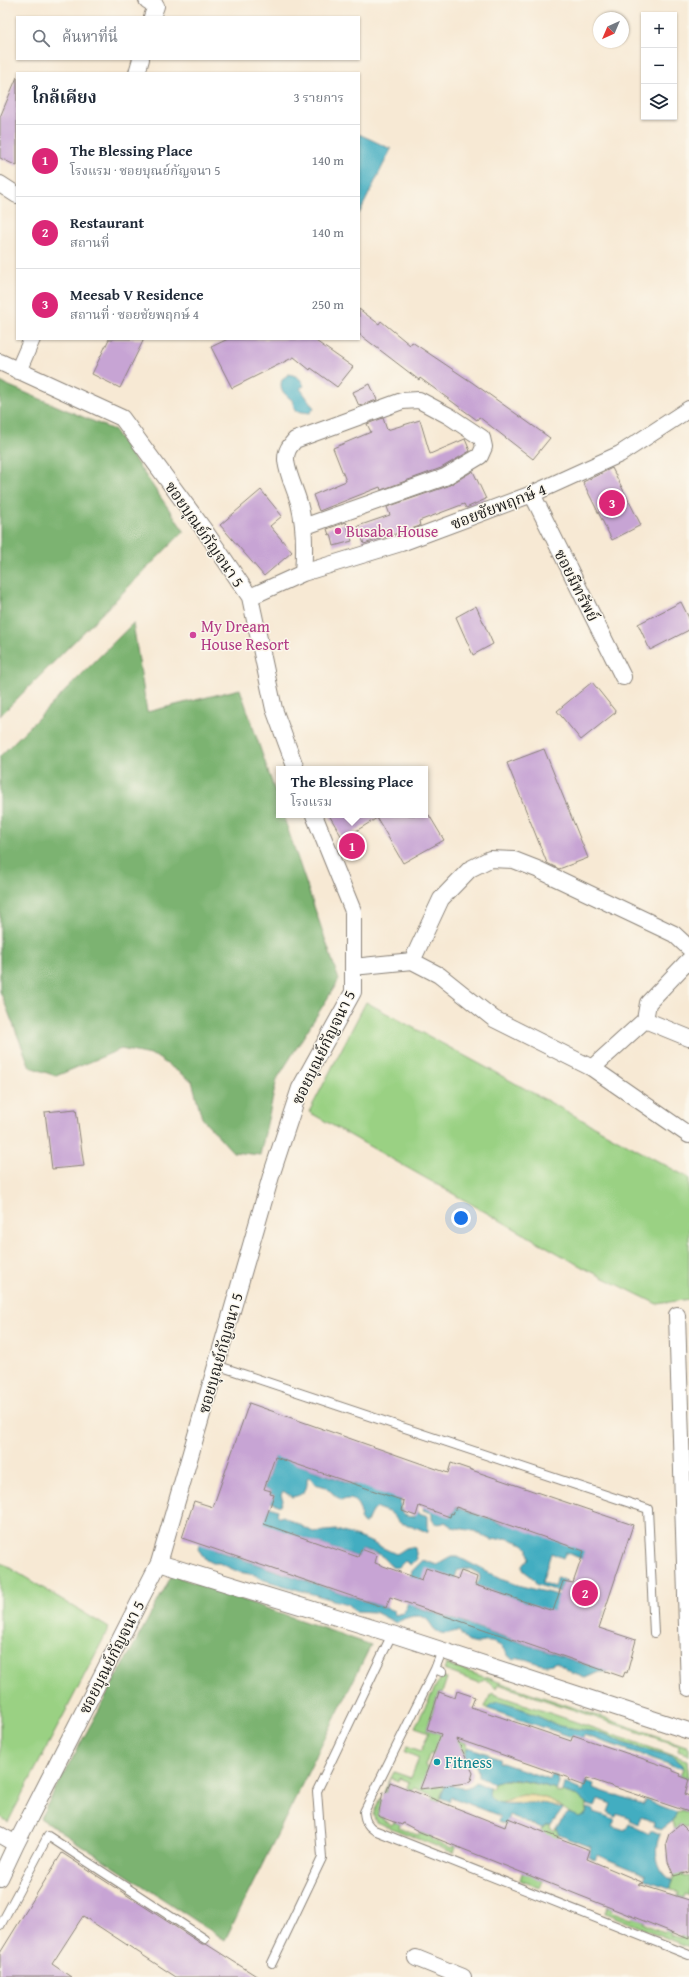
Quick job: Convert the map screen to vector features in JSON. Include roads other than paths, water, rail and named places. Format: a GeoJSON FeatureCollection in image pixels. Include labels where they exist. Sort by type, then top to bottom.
{"type":"FeatureCollection","features":[{"type":"Feature","properties":{"kind":"street"},"geometry":{"type":"LineString","coordinates":[[147,0],[156,6],[152,16]]}},
{"type":"Feature","properties":{"kind":"street"},"geometry":{"type":"LineString","coordinates":[[137,72],[141,60]]}},
{"type":"Feature","properties":{"kind":"street"},"geometry":{"type":"LineString","coordinates":[[0,184],[16,195]]}},
{"type":"Feature","properties":{"kind":"street"},"geometry":{"type":"LineString","coordinates":[[18,371],[32,340]]}},
{"type":"Feature","properties":{"kind":"street","name":"ซอยบุณย์กัญจนา 5"},"geometry":{"type":"LineString","coordinates":[[0,362],[122,418],[205,531],[250,597],[274,709],[295,766]]}},
{"type":"Feature","properties":{"kind":"street"},"geometry":{"type":"LineString","coordinates":[[303,527],[445,477],[480,456],[484,447],[482,438],[449,416],[419,400],[402,401],[295,440],[287,450],[286,461],[299,504],[303,527],[305,548],[303,573]]}},
{"type":"Feature","properties":{"kind":"street","name":"ซอยชัยพฤกษ์ 4"},"geometry":{"type":"LineString","coordinates":[[250,597],[303,573],[400,543],[532,494],[620,454],[689,409]]}},
{"type":"Feature","properties":{"kind":"street","name":"ซอยมีทรัพย์"},"geometry":{"type":"LineString","coordinates":[[532,494],[623,676]]}},
{"type":"Feature","properties":{"kind":"street","name":"ซอยบุณย์กัญจนา 5"},"geometry":{"type":"LineString","coordinates":[[0,1878],[159,1563],[271,1176],[300,1088],[353,992],[353,911],[315,818]]}},
{"type":"Feature","properties":{"kind":"street"},"geometry":{"type":"LineString","coordinates":[[412,961],[441,899],[470,869],[490,859],[514,860],[537,869],[662,927],[674,934],[689,948]]}},
{"type":"Feature","properties":{"kind":"street"},"geometry":{"type":"LineString","coordinates":[[592,1068],[645,1020],[648,1003],[689,960]]}},
{"type":"Feature","properties":{"kind":"street"},"geometry":{"type":"LineString","coordinates":[[353,967],[412,961],[439,975],[494,1019],[592,1068],[689,1135]]}},
{"type":"Feature","properties":{"kind":"street"},"geometry":{"type":"LineString","coordinates":[[645,1020],[689,1038]]}},
{"type":"Feature","properties":{"kind":"street"},"geometry":{"type":"LineString","coordinates":[[677,1315],[684,1427],[689,1688]]}},
{"type":"Feature","properties":{"kind":"street"},"geometry":{"type":"LineString","coordinates":[[159,1563],[392,1634],[689,1731]]}},
{"type":"Feature","properties":{"kind":"street"},"geometry":{"type":"LineString","coordinates":[[0,1835],[16,1844]]}},
{"type":"Feature","properties":{"kind":"street"},"geometry":{"type":"LineString","coordinates":[[416,1958],[463,1977]]}},
{"type":"Feature","properties":{"kind":"lane"},"geometry":{"type":"LineString","coordinates":[[216,1365],[648,1509],[654,1633]]}},
{"type":"Feature","properties":{"kind":"lane"},"geometry":{"type":"LineString","coordinates":[[272,1963],[322,1858],[318,1791],[392,1634]]}},
{"type":"Feature","properties":{"kind":"lane"},"geometry":{"type":"LineString","coordinates":[[442,1651],[438,1671],[364,1812],[365,1820],[368,1826],[374,1830],[689,1955]]}},
{"type":"Feature","properties":{"kind":"lane"},"geometry":{"type":"LineString","coordinates":[[0,1926],[48,1836],[205,1939]]}},
{"type":"Feature","properties":{"kind":"water"},"geometry":{"type":"Polygon","coordinates":[[[360,134],[391,149],[360,212],[360,134]]]}},
{"type":"Feature","properties":{"kind":"water"},"geometry":{"type":"Polygon","coordinates":[[[289,374],[302,381],[304,386],[300,388],[314,408],[310,413],[295,411],[292,400],[282,391],[282,379],[289,374]]]}},
{"type":"Feature","properties":{"kind":"water"},"geometry":{"type":"Polygon","coordinates":[[[280,1441],[291,1462],[355,1485],[361,1468],[401,1500],[400,1507],[402,1513],[411,1517],[415,1516],[416,1512],[428,1516],[428,1531],[427,1532],[413,1526],[400,1523],[391,1513],[377,1508],[371,1513],[367,1522],[364,1524],[360,1519],[361,1513],[357,1503],[351,1499],[341,1501],[326,1487],[315,1484],[310,1477],[307,1478],[306,1489],[300,1495],[292,1497],[283,1491],[281,1495],[283,1500],[281,1506],[271,1502],[274,1495],[270,1494],[271,1491],[264,1489],[280,1441]]]}},
{"type":"Feature","properties":{"kind":"water"},"geometry":{"type":"Polygon","coordinates":[[[433,1481],[450,1516],[451,1513],[453,1514],[456,1507],[504,1524],[510,1507],[585,1551],[582,1559],[566,1552],[563,1558],[551,1553],[542,1582],[554,1587],[557,1577],[567,1581],[566,1583],[563,1581],[559,1592],[536,1584],[534,1579],[523,1570],[523,1566],[529,1558],[528,1549],[524,1544],[506,1538],[492,1540],[474,1531],[452,1527],[445,1522],[438,1524],[432,1520],[432,1513],[423,1510],[433,1481]]]}},
{"type":"Feature","properties":{"kind":"water"},"geometry":{"type":"Polygon","coordinates":[[[270,1507],[278,1510],[277,1514],[280,1517],[283,1516],[313,1532],[337,1530],[366,1540],[396,1554],[409,1547],[415,1548],[417,1559],[411,1565],[405,1561],[399,1566],[394,1567],[383,1557],[374,1552],[361,1549],[358,1557],[247,1519],[270,1507]]]}},
{"type":"Feature","properties":{"kind":"water"},"geometry":{"type":"Polygon","coordinates":[[[204,1528],[220,1534],[215,1550],[386,1608],[394,1611],[395,1615],[403,1613],[408,1603],[419,1591],[414,1606],[593,1667],[598,1651],[615,1656],[609,1672],[599,1672],[585,1678],[572,1673],[556,1662],[544,1665],[518,1658],[513,1660],[502,1647],[497,1644],[491,1642],[468,1642],[459,1631],[446,1634],[441,1633],[433,1628],[427,1619],[423,1617],[409,1617],[396,1623],[375,1612],[355,1611],[347,1604],[264,1580],[255,1575],[239,1572],[219,1563],[212,1563],[206,1560],[198,1549],[204,1528]]]}},
{"type":"Feature","properties":{"kind":"water"},"geometry":{"type":"Polygon","coordinates":[[[451,1557],[458,1557],[503,1580],[562,1596],[605,1611],[599,1624],[578,1620],[475,1585],[479,1581],[480,1577],[479,1574],[470,1569],[458,1569],[455,1578],[421,1585],[409,1582],[412,1571],[423,1560],[437,1565],[451,1557]]]}},
{"type":"Feature","properties":{"kind":"water"},"geometry":{"type":"Polygon","coordinates":[[[499,1702],[519,1708],[559,1726],[605,1734],[626,1744],[671,1756],[681,1763],[683,1769],[584,1735],[582,1738],[572,1737],[488,1709],[492,1704],[499,1702]]]}},
{"type":"Feature","properties":{"kind":"water"},"geometry":{"type":"Polygon","coordinates":[[[468,1747],[500,1758],[499,1762],[549,1779],[551,1774],[558,1777],[559,1782],[557,1789],[517,1780],[493,1783],[478,1777],[478,1770],[475,1764],[464,1757],[468,1747]]]}},
{"type":"Feature","properties":{"kind":"water"},"geometry":{"type":"Polygon","coordinates":[[[586,1781],[594,1784],[593,1788],[643,1805],[645,1800],[677,1812],[673,1821],[661,1830],[653,1826],[654,1822],[641,1817],[638,1825],[629,1821],[630,1818],[617,1813],[616,1816],[608,1812],[611,1804],[598,1799],[595,1807],[588,1805],[578,1796],[562,1791],[564,1784],[567,1784],[583,1791],[586,1781]]]}},
{"type":"Feature","properties":{"kind":"water"},"geometry":{"type":"Polygon","coordinates":[[[476,1782],[489,1788],[488,1794],[491,1799],[496,1802],[509,1804],[542,1803],[563,1809],[551,1825],[547,1825],[542,1828],[509,1815],[506,1824],[498,1821],[500,1816],[451,1797],[449,1801],[441,1798],[446,1783],[465,1788],[476,1782]]]}},
{"type":"Feature","properties":{"kind":"water"},"geometry":{"type":"Polygon","coordinates":[[[588,1808],[594,1810],[593,1812],[615,1819],[612,1827],[625,1831],[629,1824],[649,1834],[651,1830],[660,1834],[657,1846],[657,1860],[662,1872],[672,1880],[669,1888],[644,1879],[646,1875],[597,1855],[595,1860],[588,1856],[591,1847],[559,1835],[556,1828],[568,1813],[579,1817],[586,1814],[588,1808]]]}},
{"type":"Feature","properties":{"kind":"place","name":"Meesab V Residence"},"geometry":{"type":"Point","coordinates":[612,503]}},
{"type":"Feature","properties":{"kind":"place","name":"Busaba House"},"geometry":{"type":"Point","coordinates":[338,531]}},
{"type":"Feature","properties":{"kind":"place","name":"My Dream House Resort"},"geometry":{"type":"Point","coordinates":[193,635]}},
{"type":"Feature","properties":{"kind":"place","name":"The Blessing Place"},"geometry":{"type":"Point","coordinates":[352,846]}},
{"type":"Feature","properties":{"kind":"place","name":"Restaurant"},"geometry":{"type":"Point","coordinates":[585,1593]}},
{"type":"Feature","properties":{"kind":"place","name":"Fitness"},"geometry":{"type":"Point","coordinates":[437,1762]}}]}
